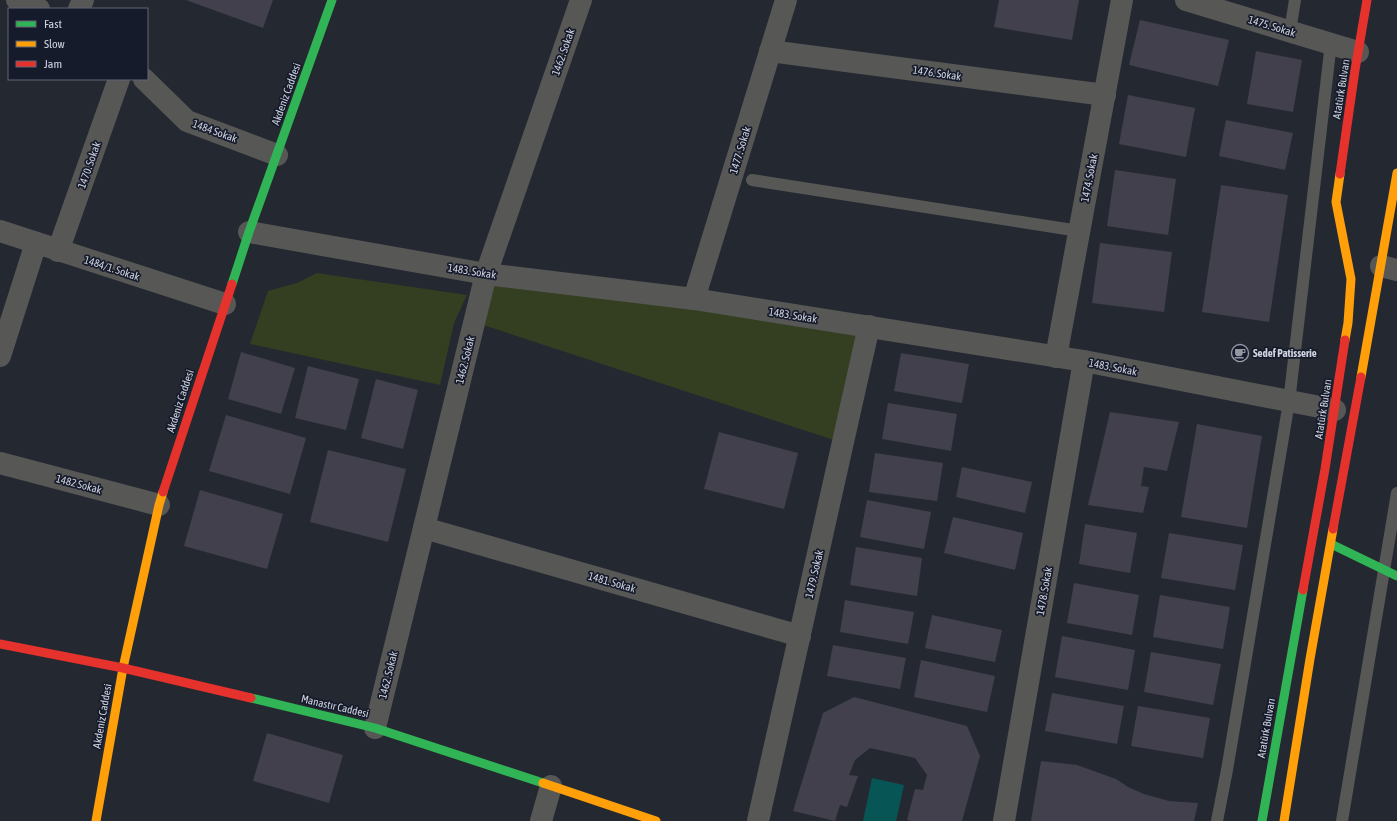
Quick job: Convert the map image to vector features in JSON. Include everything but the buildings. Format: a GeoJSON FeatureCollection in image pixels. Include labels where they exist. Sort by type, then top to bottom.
{"type":"FeatureCollection","features":[{"type":"Feature","properties":{"kind":"street"},"geometry":{"type":"LineString","coordinates":[[17,0],[37,8]]}},
{"type":"Feature","properties":{"kind":"street","name":"Akdeniz Caddesi"},"geometry":{"type":"LineString","coordinates":[[96,821],[123,668],[158,505],[249,232],[332,0]]}},
{"type":"Feature","properties":{"kind":"street","name":"1462. Sokak"},"geometry":{"type":"LineString","coordinates":[[375,728],[486,274],[581,0]]}},
{"type":"Feature","properties":{"kind":"street","name":"1477. Sokak"},"geometry":{"type":"LineString","coordinates":[[694,300],[786,0]]}},
{"type":"Feature","properties":{"kind":"street","name":"1474. Sokak"},"geometry":{"type":"LineString","coordinates":[[1056,357],[1122,0]]}},
{"type":"Feature","properties":{"kind":"street","name":"1475. Sokak"},"geometry":{"type":"LineString","coordinates":[[1186,0],[1358,52]]}},
{"type":"Feature","properties":{"kind":"street","name":"Atatürk Bulvarı"},"geometry":{"type":"LineString","coordinates":[[1262,821],[1335,410],[1348,324],[1351,279],[1336,202],[1367,0]]}},
{"type":"Feature","properties":{"kind":"street","name":"1476. Sokak"},"geometry":{"type":"LineString","coordinates":[[770,51],[1105,95]]}},
{"type":"Feature","properties":{"kind":"street","name":"1470. Sokak"},"geometry":{"type":"LineString","coordinates":[[58,251],[119,80]]}},
{"type":"Feature","properties":{"kind":"street","name":"1484 Sokak"},"geometry":{"type":"LineString","coordinates":[[145,80],[187,121],[277,154]]}},
{"type":"Feature","properties":{"kind":"street"},"geometry":{"type":"LineString","coordinates":[[1284,821],[1311,654],[1331,544],[1389,268],[1397,173]]}},
{"type":"Feature","properties":{"kind":"street","name":"1484/1. Sokak"},"geometry":{"type":"LineString","coordinates":[[0,231],[225,304]]}},
{"type":"Feature","properties":{"kind":"street","name":"1483. Sokak"},"geometry":{"type":"LineString","coordinates":[[249,232],[486,274],[694,300],[869,326],[1084,361],[1335,410]]}},
{"type":"Feature","properties":{"kind":"street"},"geometry":{"type":"LineString","coordinates":[[0,356],[36,243]]}},
{"type":"Feature","properties":{"kind":"street","name":"1479. Sokak"},"geometry":{"type":"LineString","coordinates":[[758,821],[869,326]]}},
{"type":"Feature","properties":{"kind":"street","name":"1478. Sokak"},"geometry":{"type":"LineString","coordinates":[[1004,821],[1084,361]]}},
{"type":"Feature","properties":{"kind":"street","name":"1482 Sokak"},"geometry":{"type":"LineString","coordinates":[[0,464],[158,505]]}},
{"type":"Feature","properties":{"kind":"street","name":"1481. Sokak"},"geometry":{"type":"LineString","coordinates":[[424,528],[800,636]]}},
{"type":"Feature","properties":{"kind":"street"},"geometry":{"type":"LineString","coordinates":[[1331,544],[1397,576]]}},
{"type":"Feature","properties":{"kind":"street","name":"Manastır Caddesi"},"geometry":{"type":"LineString","coordinates":[[0,644],[123,668],[375,728],[656,821]]}},
{"type":"Feature","properties":{"kind":"street"},"geometry":{"type":"LineString","coordinates":[[541,821],[551,786]]}},
{"type":"Feature","properties":{"kind":"lane"},"geometry":{"type":"LineString","coordinates":[[1290,31],[1295,0]]}},
{"type":"Feature","properties":{"kind":"lane"},"geometry":{"type":"LineString","coordinates":[[1217,821],[1227,770],[1289,402],[1331,43]]}},
{"type":"Feature","properties":{"kind":"lane"},"geometry":{"type":"LineString","coordinates":[[752,180],[1080,231]]}},
{"type":"Feature","properties":{"kind":"lane"},"geometry":{"type":"LineString","coordinates":[[1342,821],[1397,493]]}},
{"type":"Feature","properties":{"kind":"shaded area"},"geometry":{"type":"Polygon","coordinates":[[[317,273],[467,295],[454,323],[440,385],[250,344],[268,291],[297,283],[317,273]]]}},
{"type":"Feature","properties":{"kind":"shaded area"},"geometry":{"type":"Polygon","coordinates":[[[486,274],[869,326],[843,443],[474,322],[486,274]]]}},
{"type":"Feature","properties":{"kind":"shaded area"},"geometry":{"type":"Polygon","coordinates":[[[872,778],[904,785],[896,821],[863,821],[872,778]]]}},
{"type":"Feature","properties":{"kind":"traffic: fast"},"geometry":{"type":"LineString","coordinates":[[232,284],[249,232],[332,0]]}},
{"type":"Feature","properties":{"kind":"traffic: fast"},"geometry":{"type":"LineString","coordinates":[[1331,544],[1397,576]]}},
{"type":"Feature","properties":{"kind":"traffic: fast"},"geometry":{"type":"LineString","coordinates":[[1262,821],[1303,590]]}},
{"type":"Feature","properties":{"kind":"traffic: fast"},"geometry":{"type":"LineString","coordinates":[[251,698],[375,728],[543,783]]}},
{"type":"Feature","properties":{"kind":"traffic: slow"},"geometry":{"type":"LineString","coordinates":[[1361,377],[1397,173]]}},
{"type":"Feature","properties":{"kind":"traffic: slow"},"geometry":{"type":"LineString","coordinates":[[1340,174],[1336,202],[1351,279],[1348,323],[1345,340]]}},
{"type":"Feature","properties":{"kind":"traffic: slow"},"geometry":{"type":"LineString","coordinates":[[96,821],[123,668],[163,492]]}},
{"type":"Feature","properties":{"kind":"traffic: slow"},"geometry":{"type":"LineString","coordinates":[[1284,821],[1333,529]]}},
{"type":"Feature","properties":{"kind":"traffic: slow"},"geometry":{"type":"LineString","coordinates":[[543,783],[656,821]]}},
{"type":"Feature","properties":{"kind":"traffic: jam"},"geometry":{"type":"LineString","coordinates":[[1340,174],[1367,0]]}},
{"type":"Feature","properties":{"kind":"traffic: jam"},"geometry":{"type":"LineString","coordinates":[[163,492],[232,284]]}},
{"type":"Feature","properties":{"kind":"traffic: jam"},"geometry":{"type":"LineString","coordinates":[[1303,590],[1325,469],[1345,340]]}},
{"type":"Feature","properties":{"kind":"traffic: jam"},"geometry":{"type":"LineString","coordinates":[[1333,529],[1361,377]]}},
{"type":"Feature","properties":{"kind":"traffic: jam"},"geometry":{"type":"LineString","coordinates":[[0,644],[123,668],[251,698]]}},
{"type":"Feature","properties":{"kind":"place","name":"Sedef Patisserie"},"geometry":{"type":"Point","coordinates":[1240,353]}}]}
